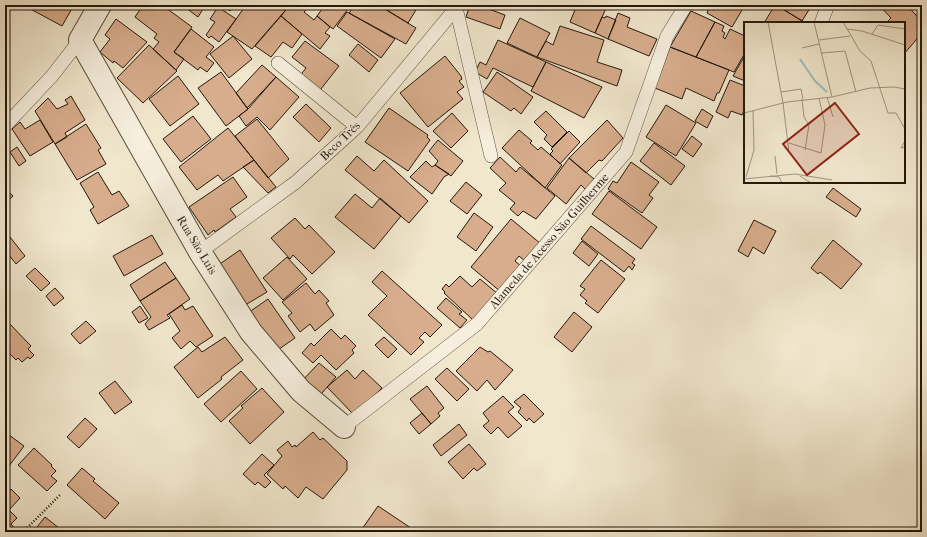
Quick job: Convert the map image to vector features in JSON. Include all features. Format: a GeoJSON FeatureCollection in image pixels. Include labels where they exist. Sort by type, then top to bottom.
{"type":"FeatureCollection","features":[{"type":"Feature","properties":{"kind":"street"},"geometry":{"type":"LineString","coordinates":[[80,40],[100,5]]}},
{"type":"Feature","properties":{"kind":"street","name":"Rua São Luis"},"geometry":{"type":"LineString","coordinates":[[80,40],[200,252],[251,332],[301,391],[344,427]]}},
{"type":"Feature","properties":{"kind":"lane","name":"Alameda de Acesso São Guilherme"},"geometry":{"type":"LineString","coordinates":[[344,427],[477,324],[626,152],[667,36],[686,5]]}},
{"type":"Feature","properties":{"kind":"lane"},"geometry":{"type":"LineString","coordinates":[[821,22],[828,5]]}},
{"type":"Feature","properties":{"kind":"lane"},"geometry":{"type":"LineString","coordinates":[[456,6],[491,156]]}},
{"type":"Feature","properties":{"kind":"lane","name":"Beco Três"},"geometry":{"type":"LineString","coordinates":[[200,252],[296,182],[357,127],[456,6]]}},
{"type":"Feature","properties":{"kind":"lane"},"geometry":{"type":"LineString","coordinates":[[5,126],[52,76],[80,40]]}},
{"type":"Feature","properties":{"kind":"lane"},"geometry":{"type":"LineString","coordinates":[[278,63],[357,127]]}},
{"type":"Feature","properties":{"kind":"path"},"geometry":{"type":"LineString","coordinates":[[23,532],[60,495]]}},
{"type":"Feature","properties":{"kind":"building"},"geometry":{"type":"Polygon","coordinates":[[[23,5],[74,5],[62,26],[23,5]]]}},
{"type":"Feature","properties":{"kind":"building"},"geometry":{"type":"Polygon","coordinates":[[[143,5],[162,5],[192,27],[174,52],[184,59],[176,70],[153,49],[159,42],[154,38],[157,34],[135,17],[143,5]]]}},
{"type":"Feature","properties":{"kind":"building"},"geometry":{"type":"Polygon","coordinates":[[[182,5],[205,5],[207,7],[205,10],[203,9],[198,17],[182,5]]]}},
{"type":"Feature","properties":{"kind":"building"},"geometry":{"type":"Polygon","coordinates":[[[222,5],[235,5],[230,11],[222,5]]]}},
{"type":"Feature","properties":{"kind":"building"},"geometry":{"type":"Polygon","coordinates":[[[246,5],[290,5],[252,49],[227,32],[246,5]]]}},
{"type":"Feature","properties":{"kind":"building"},"geometry":{"type":"Polygon","coordinates":[[[290,5],[310,5],[304,12],[314,20],[317,16],[330,27],[325,33],[330,36],[320,49],[281,16],[290,5]]]}},
{"type":"Feature","properties":{"kind":"building"},"geometry":{"type":"Polygon","coordinates":[[[325,5],[351,5],[333,29],[317,16],[325,5]]]}},
{"type":"Feature","properties":{"kind":"building"},"geometry":{"type":"Polygon","coordinates":[[[355,5],[378,5],[416,28],[406,44],[349,13],[355,5]]]}},
{"type":"Feature","properties":{"kind":"building"},"geometry":{"type":"Polygon","coordinates":[[[383,5],[419,5],[408,23],[382,7],[383,5]]]}},
{"type":"Feature","properties":{"kind":"building"},"geometry":{"type":"Polygon","coordinates":[[[470,5],[478,5],[505,15],[500,29],[466,17],[470,5]]]}},
{"type":"Feature","properties":{"kind":"building"},"geometry":{"type":"Polygon","coordinates":[[[577,5],[607,6],[595,33],[570,22],[577,5]]]}},
{"type":"Feature","properties":{"kind":"building"},"geometry":{"type":"Polygon","coordinates":[[[708,5],[745,5],[732,27],[707,13],[710,6],[708,5]]]}},
{"type":"Feature","properties":{"kind":"building"},"geometry":{"type":"Polygon","coordinates":[[[776,5],[804,22],[765,22],[776,5]]]}},
{"type":"Feature","properties":{"kind":"building"},"geometry":{"type":"Polygon","coordinates":[[[782,5],[805,5],[810,8],[802,21],[781,8],[782,5]]]}},
{"type":"Feature","properties":{"kind":"building"},"geometry":{"type":"Polygon","coordinates":[[[879,5],[907,5],[922,22],[922,33],[905,53],[905,22],[887,22],[891,18],[879,5]]]}},
{"type":"Feature","properties":{"kind":"building"},"geometry":{"type":"Polygon","coordinates":[[[218,7],[236,19],[219,42],[211,36],[209,38],[206,35],[215,22],[210,19],[218,7]]]}},
{"type":"Feature","properties":{"kind":"building"},"geometry":{"type":"Polygon","coordinates":[[[691,11],[715,22],[696,57],[670,47],[691,11]]]}},
{"type":"Feature","properties":{"kind":"building"},"geometry":{"type":"Polygon","coordinates":[[[347,12],[395,39],[381,58],[337,26],[347,12]]]}},
{"type":"Feature","properties":{"kind":"building"},"geometry":{"type":"Polygon","coordinates":[[[618,13],[630,18],[627,27],[657,39],[649,56],[608,39],[618,13]]]}},
{"type":"Feature","properties":{"kind":"building"},"geometry":{"type":"Polygon","coordinates":[[[281,16],[302,34],[292,48],[283,42],[271,57],[255,46],[281,16]]]}},
{"type":"Feature","properties":{"kind":"building"},"geometry":{"type":"Polygon","coordinates":[[[606,16],[616,20],[608,39],[595,33],[602,17],[605,18],[606,16]]]}},
{"type":"Feature","properties":{"kind":"building"},"geometry":{"type":"Polygon","coordinates":[[[520,18],[550,33],[537,57],[507,43],[520,18]]]}},
{"type":"Feature","properties":{"kind":"building"},"geometry":{"type":"Polygon","coordinates":[[[116,19],[147,42],[123,68],[114,61],[113,63],[100,52],[110,39],[105,35],[116,19]]]}},
{"type":"Feature","properties":{"kind":"building"},"geometry":{"type":"Polygon","coordinates":[[[715,22],[724,26],[722,31],[725,33],[723,37],[725,39],[730,29],[744,36],[744,55],[734,72],[696,57],[715,22]]]}},
{"type":"Feature","properties":{"kind":"building"},"geometry":{"type":"Polygon","coordinates":[[[560,26],[604,40],[597,62],[622,70],[617,86],[537,57],[546,41],[553,45],[560,26]]]}},
{"type":"Feature","properties":{"kind":"building"},"geometry":{"type":"Polygon","coordinates":[[[191,29],[214,47],[206,57],[214,63],[207,72],[200,67],[198,70],[174,52],[191,29]]]}},
{"type":"Feature","properties":{"kind":"building"},"geometry":{"type":"Polygon","coordinates":[[[233,36],[252,59],[229,78],[210,54],[233,36]]]}},
{"type":"Feature","properties":{"kind":"building"},"geometry":{"type":"Polygon","coordinates":[[[498,40],[546,62],[533,87],[493,68],[487,79],[475,72],[480,62],[486,65],[498,40]]]}},
{"type":"Feature","properties":{"kind":"building"},"geometry":{"type":"Polygon","coordinates":[[[305,41],[339,66],[317,94],[298,78],[306,68],[292,57],[305,41]]]}},
{"type":"Feature","properties":{"kind":"building"},"geometry":{"type":"Polygon","coordinates":[[[358,44],[378,60],[369,72],[349,55],[358,44]]]}},
{"type":"Feature","properties":{"kind":"building"},"geometry":{"type":"Polygon","coordinates":[[[149,45],[177,71],[143,103],[117,78],[149,45]]]}},
{"type":"Feature","properties":{"kind":"building"},"geometry":{"type":"Polygon","coordinates":[[[670,47],[729,70],[714,101],[686,88],[682,99],[655,88],[670,47]]]}},
{"type":"Feature","properties":{"kind":"building"},"geometry":{"type":"Polygon","coordinates":[[[445,56],[461,76],[462,79],[459,81],[464,87],[457,92],[463,99],[428,127],[400,93],[445,56]]]}},
{"type":"Feature","properties":{"kind":"building"},"geometry":{"type":"Polygon","coordinates":[[[744,57],[744,81],[733,76],[744,57]]]}},
{"type":"Feature","properties":{"kind":"building"},"geometry":{"type":"Polygon","coordinates":[[[546,62],[602,87],[584,118],[531,91],[546,62]]]}},
{"type":"Feature","properties":{"kind":"building"},"geometry":{"type":"Polygon","coordinates":[[[262,65],[276,77],[247,108],[236,93],[262,65]]]}},
{"type":"Feature","properties":{"kind":"building"},"geometry":{"type":"Polygon","coordinates":[[[221,72],[248,109],[226,126],[198,88],[221,72]]]}},
{"type":"Feature","properties":{"kind":"building"},"geometry":{"type":"Polygon","coordinates":[[[497,72],[533,97],[521,114],[514,108],[511,111],[483,92],[497,72]]]}},
{"type":"Feature","properties":{"kind":"building"},"geometry":{"type":"Polygon","coordinates":[[[178,76],[199,104],[170,126],[149,99],[178,76]]]}},
{"type":"Feature","properties":{"kind":"building"},"geometry":{"type":"Polygon","coordinates":[[[276,77],[299,97],[270,130],[257,117],[246,126],[239,116],[248,109],[276,77]]]}},
{"type":"Feature","properties":{"kind":"building"},"geometry":{"type":"Polygon","coordinates":[[[730,80],[744,86],[744,111],[742,115],[731,111],[728,118],[716,112],[730,80]]]}},
{"type":"Feature","properties":{"kind":"building"},"geometry":{"type":"Polygon","coordinates":[[[71,96],[85,120],[65,133],[67,137],[55,144],[35,111],[48,98],[57,109],[68,104],[65,100],[71,96]]]}},
{"type":"Feature","properties":{"kind":"building"},"geometry":{"type":"Polygon","coordinates":[[[306,104],[331,128],[319,142],[293,117],[306,104]]]}},
{"type":"Feature","properties":{"kind":"building"},"geometry":{"type":"Polygon","coordinates":[[[666,105],[696,123],[676,156],[646,137],[666,105]]]}},
{"type":"Feature","properties":{"kind":"building"},"geometry":{"type":"Polygon","coordinates":[[[389,108],[428,135],[427,137],[430,140],[408,171],[365,142],[389,108]]]}},
{"type":"Feature","properties":{"kind":"building"},"geometry":{"type":"Polygon","coordinates":[[[702,109],[713,116],[707,128],[695,121],[702,109]]]}},
{"type":"Feature","properties":{"kind":"building"},"geometry":{"type":"Polygon","coordinates":[[[546,111],[567,132],[552,147],[544,139],[547,135],[534,122],[546,111]]]}},
{"type":"Feature","properties":{"kind":"building"},"geometry":{"type":"Polygon","coordinates":[[[452,113],[468,131],[451,148],[433,131],[452,113]]]}},
{"type":"Feature","properties":{"kind":"building"},"geometry":{"type":"Polygon","coordinates":[[[193,116],[211,139],[181,162],[163,139],[193,116]]]}},
{"type":"Feature","properties":{"kind":"building"},"geometry":{"type":"Polygon","coordinates":[[[257,119],[289,159],[268,178],[235,136],[257,119]]]}},
{"type":"Feature","properties":{"kind":"building"},"geometry":{"type":"Polygon","coordinates":[[[40,120],[53,142],[30,156],[12,129],[20,122],[25,129],[40,120]]]}},
{"type":"Feature","properties":{"kind":"building"},"geometry":{"type":"Polygon","coordinates":[[[607,120],[623,138],[602,161],[599,160],[586,173],[569,158],[607,120]]]}},
{"type":"Feature","properties":{"kind":"building"},"geometry":{"type":"Polygon","coordinates":[[[86,124],[101,148],[98,150],[106,164],[77,180],[55,144],[86,124]]]}},
{"type":"Feature","properties":{"kind":"building"},"geometry":{"type":"Polygon","coordinates":[[[228,128],[254,160],[223,181],[218,175],[197,190],[179,167],[228,128]]]}},
{"type":"Feature","properties":{"kind":"building"},"geometry":{"type":"Polygon","coordinates":[[[519,130],[532,141],[530,143],[538,150],[541,147],[562,165],[545,188],[502,148],[519,130]]]}},
{"type":"Feature","properties":{"kind":"building"},"geometry":{"type":"Polygon","coordinates":[[[569,131],[580,142],[560,164],[550,154],[553,151],[551,149],[569,131]]]}},
{"type":"Feature","properties":{"kind":"building"},"geometry":{"type":"Polygon","coordinates":[[[692,136],[702,144],[693,157],[682,149],[692,136]]]}},
{"type":"Feature","properties":{"kind":"building"},"geometry":{"type":"Polygon","coordinates":[[[438,140],[463,161],[451,176],[435,165],[438,161],[429,151],[438,140]]]}},
{"type":"Feature","properties":{"kind":"building"},"geometry":{"type":"Polygon","coordinates":[[[654,143],[685,166],[671,185],[640,161],[654,143]]]}},
{"type":"Feature","properties":{"kind":"building"},"geometry":{"type":"Polygon","coordinates":[[[17,147],[26,161],[19,166],[10,152],[17,147]]]}},
{"type":"Feature","properties":{"kind":"building"},"geometry":{"type":"Polygon","coordinates":[[[357,156],[374,171],[384,160],[428,201],[409,223],[345,170],[357,156]]]}},
{"type":"Feature","properties":{"kind":"building"},"geometry":{"type":"Polygon","coordinates":[[[500,157],[516,172],[520,167],[555,196],[536,219],[523,211],[518,216],[510,209],[515,203],[499,190],[506,183],[490,168],[500,157]]]}},
{"type":"Feature","properties":{"kind":"building"},"geometry":{"type":"Polygon","coordinates":[[[569,158],[594,179],[586,190],[581,185],[566,204],[547,188],[569,158]]]}},
{"type":"Feature","properties":{"kind":"building"},"geometry":{"type":"Polygon","coordinates":[[[254,160],[276,187],[268,193],[243,167],[254,160]]]}},
{"type":"Feature","properties":{"kind":"building"},"geometry":{"type":"Polygon","coordinates":[[[426,161],[432,167],[435,165],[449,174],[444,177],[432,194],[410,177],[426,161]]]}},
{"type":"Feature","properties":{"kind":"building"},"geometry":{"type":"Polygon","coordinates":[[[631,162],[659,182],[649,195],[653,198],[642,213],[608,189],[613,181],[617,183],[631,162]]]}},
{"type":"Feature","properties":{"kind":"building"},"geometry":{"type":"Polygon","coordinates":[[[98,172],[112,195],[119,191],[129,206],[98,224],[90,210],[94,207],[80,183],[98,172]]]}},
{"type":"Feature","properties":{"kind":"building"},"geometry":{"type":"Polygon","coordinates":[[[233,177],[247,197],[230,209],[236,217],[215,232],[214,230],[208,235],[189,207],[233,177]]]}},
{"type":"Feature","properties":{"kind":"building"},"geometry":{"type":"Polygon","coordinates":[[[466,182],[482,195],[467,214],[450,201],[466,182]]]}},
{"type":"Feature","properties":{"kind":"building"},"geometry":{"type":"Polygon","coordinates":[[[5,188],[13,196],[5,203],[5,188]]]}},
{"type":"Feature","properties":{"kind":"building"},"geometry":{"type":"Polygon","coordinates":[[[833,188],[861,209],[856,217],[826,197],[833,188]]]}},
{"type":"Feature","properties":{"kind":"building"},"geometry":{"type":"Polygon","coordinates":[[[609,191],[657,227],[641,249],[592,214],[609,191]]]}},
{"type":"Feature","properties":{"kind":"building"},"geometry":{"type":"Polygon","coordinates":[[[355,194],[372,208],[380,198],[401,216],[374,249],[335,217],[355,194]]]}},
{"type":"Feature","properties":{"kind":"building"},"geometry":{"type":"Polygon","coordinates":[[[474,213],[493,227],[476,251],[457,237],[474,213]]]}},
{"type":"Feature","properties":{"kind":"building"},"geometry":{"type":"Polygon","coordinates":[[[295,218],[305,229],[309,225],[335,252],[312,274],[293,255],[290,259],[271,238],[295,218]]]}},
{"type":"Feature","properties":{"kind":"building"},"geometry":{"type":"Polygon","coordinates":[[[511,219],[541,244],[526,262],[519,256],[515,261],[522,267],[501,292],[471,267],[511,219]]]}},
{"type":"Feature","properties":{"kind":"building"},"geometry":{"type":"Polygon","coordinates":[[[754,220],[776,231],[764,254],[753,247],[748,257],[738,251],[754,220]]]}},
{"type":"Feature","properties":{"kind":"building"},"geometry":{"type":"Polygon","coordinates":[[[591,226],[635,259],[632,263],[635,265],[632,270],[629,266],[624,272],[581,239],[591,226]]]}},
{"type":"Feature","properties":{"kind":"building"},"geometry":{"type":"Polygon","coordinates":[[[6,232],[25,256],[16,264],[5,250],[6,232]]]}},
{"type":"Feature","properties":{"kind":"building"},"geometry":{"type":"Polygon","coordinates":[[[152,235],[163,254],[124,276],[113,256],[152,235]]]}},
{"type":"Feature","properties":{"kind":"building"},"geometry":{"type":"Polygon","coordinates":[[[833,240],[862,264],[841,289],[820,272],[818,274],[811,268],[833,240]]]}},
{"type":"Feature","properties":{"kind":"building"},"geometry":{"type":"Polygon","coordinates":[[[582,241],[598,254],[589,266],[573,253],[582,241]]]}},
{"type":"Feature","properties":{"kind":"building"},"geometry":{"type":"Polygon","coordinates":[[[240,250],[267,292],[242,307],[214,268],[240,250]]]}},
{"type":"Feature","properties":{"kind":"building"},"geometry":{"type":"Polygon","coordinates":[[[287,257],[307,279],[283,300],[263,278],[287,257]]]}},
{"type":"Feature","properties":{"kind":"building"},"geometry":{"type":"Polygon","coordinates":[[[601,260],[625,279],[598,313],[585,303],[587,301],[580,295],[585,289],[580,286],[601,260]]]}},
{"type":"Feature","properties":{"kind":"building"},"geometry":{"type":"Polygon","coordinates":[[[165,262],[176,278],[140,301],[130,285],[165,262]]]}},
{"type":"Feature","properties":{"kind":"building"},"geometry":{"type":"Polygon","coordinates":[[[35,268],[50,283],[41,291],[26,276],[35,268]]]}},
{"type":"Feature","properties":{"kind":"building"},"geometry":{"type":"Polygon","coordinates":[[[382,271],[442,325],[430,337],[425,332],[419,338],[424,342],[411,355],[368,315],[387,296],[372,282],[382,271]]]}},
{"type":"Feature","properties":{"kind":"building"},"geometry":{"type":"Polygon","coordinates":[[[460,276],[472,287],[480,279],[498,294],[474,321],[444,293],[445,292],[442,289],[446,284],[449,287],[460,276]]]}},
{"type":"Feature","properties":{"kind":"building"},"geometry":{"type":"Polygon","coordinates":[[[176,278],[190,299],[167,315],[170,318],[149,330],[145,324],[151,317],[140,301],[176,278]]]}},
{"type":"Feature","properties":{"kind":"building"},"geometry":{"type":"Polygon","coordinates":[[[306,283],[315,294],[319,290],[329,301],[326,303],[334,315],[315,331],[310,324],[300,332],[288,316],[292,313],[282,302],[306,283]]]}},
{"type":"Feature","properties":{"kind":"building"},"geometry":{"type":"Polygon","coordinates":[[[55,288],[64,298],[54,306],[46,296],[55,288]]]}},
{"type":"Feature","properties":{"kind":"building"},"geometry":{"type":"Polygon","coordinates":[[[446,298],[462,312],[459,314],[467,320],[460,328],[437,308],[446,298]]]}},
{"type":"Feature","properties":{"kind":"building"},"geometry":{"type":"Polygon","coordinates":[[[268,299],[295,338],[272,354],[245,315],[268,299]]]}},
{"type":"Feature","properties":{"kind":"building"},"geometry":{"type":"Polygon","coordinates":[[[182,305],[185,310],[193,306],[213,336],[196,347],[190,341],[181,349],[172,338],[180,331],[169,314],[182,305]]]}},
{"type":"Feature","properties":{"kind":"building"},"geometry":{"type":"Polygon","coordinates":[[[140,306],[148,318],[139,323],[132,312],[140,306]]]}},
{"type":"Feature","properties":{"kind":"building"},"geometry":{"type":"Polygon","coordinates":[[[574,312],[592,327],[572,352],[554,337],[574,312]]]}},
{"type":"Feature","properties":{"kind":"building"},"geometry":{"type":"Polygon","coordinates":[[[7,321],[31,346],[28,349],[34,355],[30,359],[28,357],[22,362],[18,358],[16,360],[5,349],[5,323],[7,321]]]}},
{"type":"Feature","properties":{"kind":"building"},"geometry":{"type":"Polygon","coordinates":[[[86,321],[96,331],[80,344],[71,334],[86,321]]]}},
{"type":"Feature","properties":{"kind":"building"},"geometry":{"type":"Polygon","coordinates":[[[331,329],[341,339],[345,335],[356,346],[352,350],[354,353],[336,370],[321,355],[313,363],[302,353],[311,343],[314,346],[331,329]]]}},
{"type":"Feature","properties":{"kind":"building"},"geometry":{"type":"Polygon","coordinates":[[[225,337],[243,360],[221,377],[222,379],[198,398],[174,367],[198,347],[202,352],[225,337]]]}},
{"type":"Feature","properties":{"kind":"building"},"geometry":{"type":"Polygon","coordinates":[[[384,337],[397,349],[388,358],[375,345],[384,337]]]}},
{"type":"Feature","properties":{"kind":"building"},"geometry":{"type":"Polygon","coordinates":[[[480,347],[488,352],[490,351],[513,370],[495,390],[487,380],[477,391],[456,371],[480,347]]]}},
{"type":"Feature","properties":{"kind":"building"},"geometry":{"type":"Polygon","coordinates":[[[319,363],[336,377],[315,401],[297,386],[319,363]]]}},
{"type":"Feature","properties":{"kind":"building"},"geometry":{"type":"Polygon","coordinates":[[[447,368],[469,389],[457,401],[435,379],[447,368]]]}},
{"type":"Feature","properties":{"kind":"building"},"geometry":{"type":"Polygon","coordinates":[[[347,370],[355,379],[363,370],[382,388],[354,415],[327,387],[347,370]]]}},
{"type":"Feature","properties":{"kind":"building"},"geometry":{"type":"Polygon","coordinates":[[[241,371],[257,389],[221,422],[204,404],[241,371]]]}},
{"type":"Feature","properties":{"kind":"building"},"geometry":{"type":"Polygon","coordinates":[[[115,381],[132,402],[115,414],[99,393],[115,381]]]}},
{"type":"Feature","properties":{"kind":"building"},"geometry":{"type":"Polygon","coordinates":[[[427,386],[444,408],[438,413],[440,416],[431,424],[410,399],[427,386]]]}},
{"type":"Feature","properties":{"kind":"building"},"geometry":{"type":"Polygon","coordinates":[[[262,388],[284,412],[250,444],[229,421],[243,408],[241,406],[262,388]]]}},
{"type":"Feature","properties":{"kind":"building"},"geometry":{"type":"Polygon","coordinates":[[[524,394],[544,414],[534,423],[529,418],[527,421],[518,412],[521,408],[514,402],[524,394]]]}},
{"type":"Feature","properties":{"kind":"building"},"geometry":{"type":"Polygon","coordinates":[[[503,396],[514,407],[508,412],[522,426],[508,438],[498,427],[491,434],[483,426],[489,421],[483,413],[503,396]]]}},
{"type":"Feature","properties":{"kind":"building"},"geometry":{"type":"Polygon","coordinates":[[[422,413],[431,424],[419,434],[410,423],[422,413]]]}},
{"type":"Feature","properties":{"kind":"building"},"geometry":{"type":"Polygon","coordinates":[[[85,418],[97,429],[79,448],[67,437],[85,418]]]}},
{"type":"Feature","properties":{"kind":"building"},"geometry":{"type":"Polygon","coordinates":[[[459,424],[467,435],[441,456],[433,445],[459,424]]]}},
{"type":"Feature","properties":{"kind":"building"},"geometry":{"type":"Polygon","coordinates":[[[5,432],[24,446],[6,470],[5,469],[5,432]]]}},
{"type":"Feature","properties":{"kind":"building"},"geometry":{"type":"Polygon","coordinates":[[[313,432],[320,440],[323,438],[347,461],[347,470],[323,499],[306,487],[298,498],[285,486],[283,489],[267,474],[282,456],[277,450],[288,441],[292,447],[295,445],[296,447],[313,432]]]}},
{"type":"Feature","properties":{"kind":"building"},"geometry":{"type":"Polygon","coordinates":[[[469,444],[486,464],[477,471],[474,468],[463,479],[448,462],[469,444]]]}},
{"type":"Feature","properties":{"kind":"building"},"geometry":{"type":"Polygon","coordinates":[[[34,448],[52,465],[51,466],[56,471],[51,476],[57,481],[47,491],[18,465],[34,448]]]}},
{"type":"Feature","properties":{"kind":"building"},"geometry":{"type":"Polygon","coordinates":[[[262,454],[274,465],[264,475],[271,482],[265,488],[258,482],[255,485],[243,474],[262,454]]]}},
{"type":"Feature","properties":{"kind":"building"},"geometry":{"type":"Polygon","coordinates":[[[82,468],[95,479],[93,481],[119,503],[105,519],[67,485],[82,468]]]}},
{"type":"Feature","properties":{"kind":"building"},"geometry":{"type":"Polygon","coordinates":[[[11,489],[20,498],[9,510],[17,518],[11,524],[16,530],[14,532],[5,532],[5,495],[11,489]]]}},
{"type":"Feature","properties":{"kind":"building"},"geometry":{"type":"Polygon","coordinates":[[[378,506],[414,530],[412,532],[366,532],[362,529],[378,506]]]}},
{"type":"Feature","properties":{"kind":"building"},"geometry":{"type":"Polygon","coordinates":[[[45,517],[64,532],[33,532],[45,517]]]}}]}
